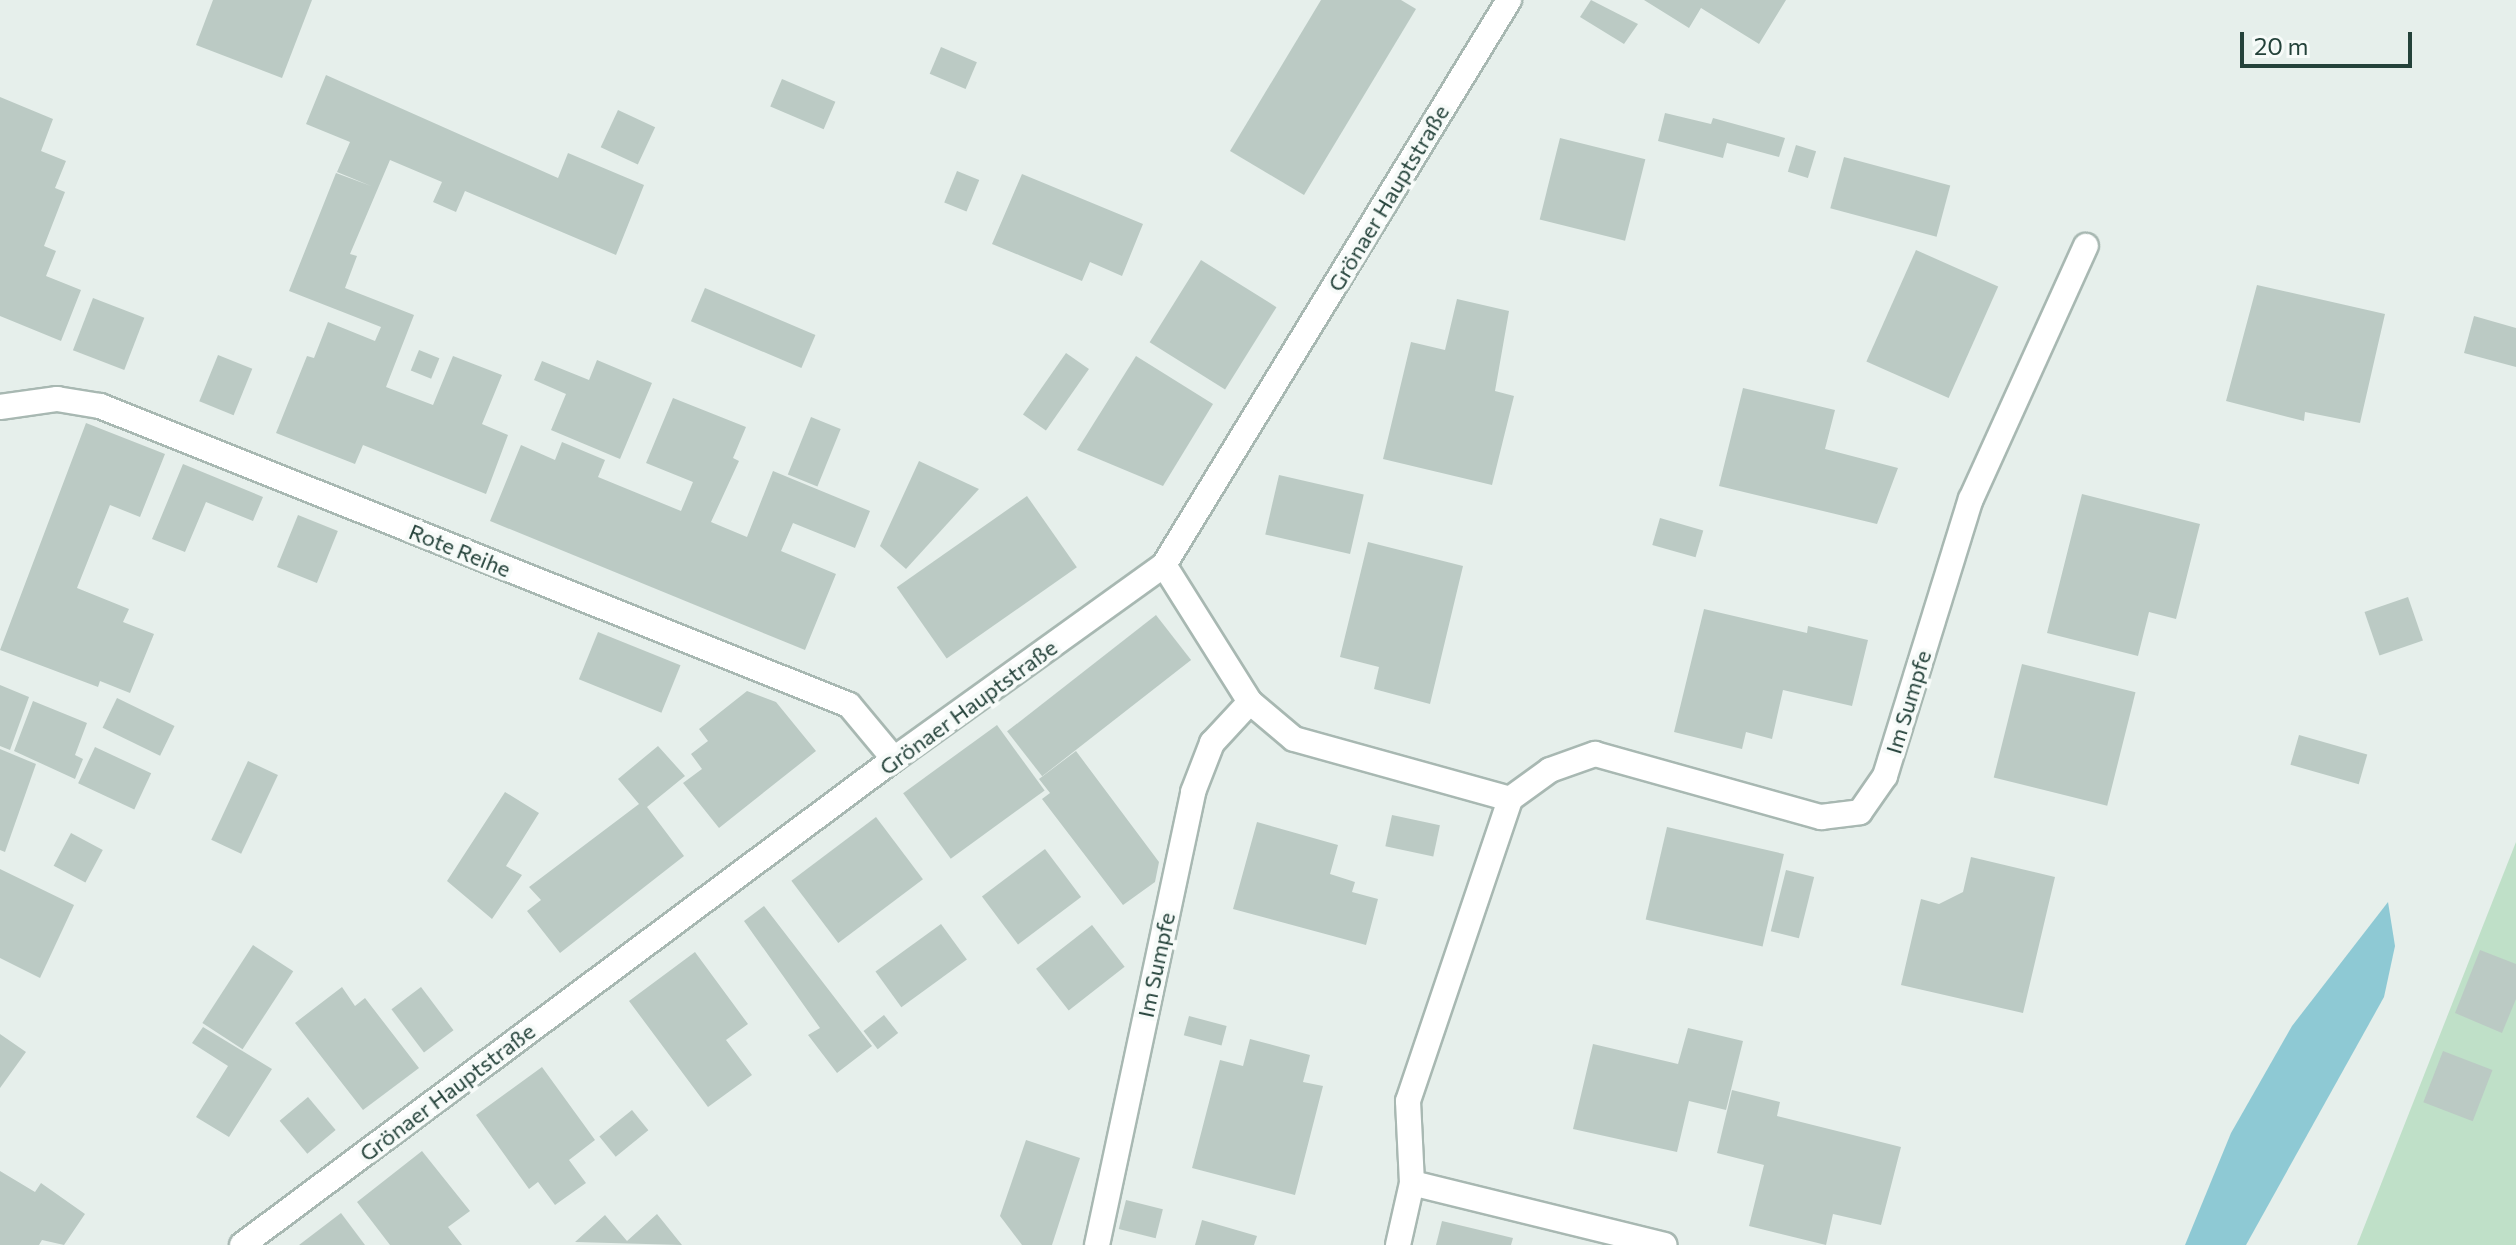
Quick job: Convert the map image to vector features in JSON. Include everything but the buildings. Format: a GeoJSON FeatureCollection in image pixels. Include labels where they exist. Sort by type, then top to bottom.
{"type":"FeatureCollection","features":[{"type":"Feature","properties":{"kind":"street","name":"Grönaer Hauptstraße"},"geometry":{"type":"LineString","coordinates":[[242,1245],[894,759],[1164,565],[1509,0]]}},
{"type":"Feature","properties":{"kind":"street","name":"Im Sumpfe"},"geometry":{"type":"LineString","coordinates":[[1510,799],[1550,770],[1595,754],[1821,817],[1860,812],[1885,776],[1971,499],[2086,246]]}},
{"type":"Feature","properties":{"kind":"street","name":"Rote Reihe"},"geometry":{"type":"LineString","coordinates":[[0,407],[57,399],[100,406],[849,705],[894,759]]}},
{"type":"Feature","properties":{"kind":"street"},"geometry":{"type":"LineString","coordinates":[[1164,565],[1250,702],[1294,739],[1510,799],[1408,1101],[1412,1183],[1398,1245]]}},
{"type":"Feature","properties":{"kind":"street","name":"Im Sumpfe"},"geometry":{"type":"LineString","coordinates":[[1097,1245],[1193,792],[1212,743],[1250,702]]}},
{"type":"Feature","properties":{"kind":"street"},"geometry":{"type":"LineString","coordinates":[[1412,1183],[1664,1245]]}},
{"type":"Feature","properties":{"kind":"green space"},"geometry":{"type":"Polygon","coordinates":[[[2516,842],[2516,1245],[2357,1245],[2516,842]]]}},
{"type":"Feature","properties":{"kind":"water"},"geometry":{"type":"Polygon","coordinates":[[[2388,902],[2395,946],[2384,997],[2246,1245],[2185,1245],[2231,1133],[2292,1026],[2388,902]]]}}]}
